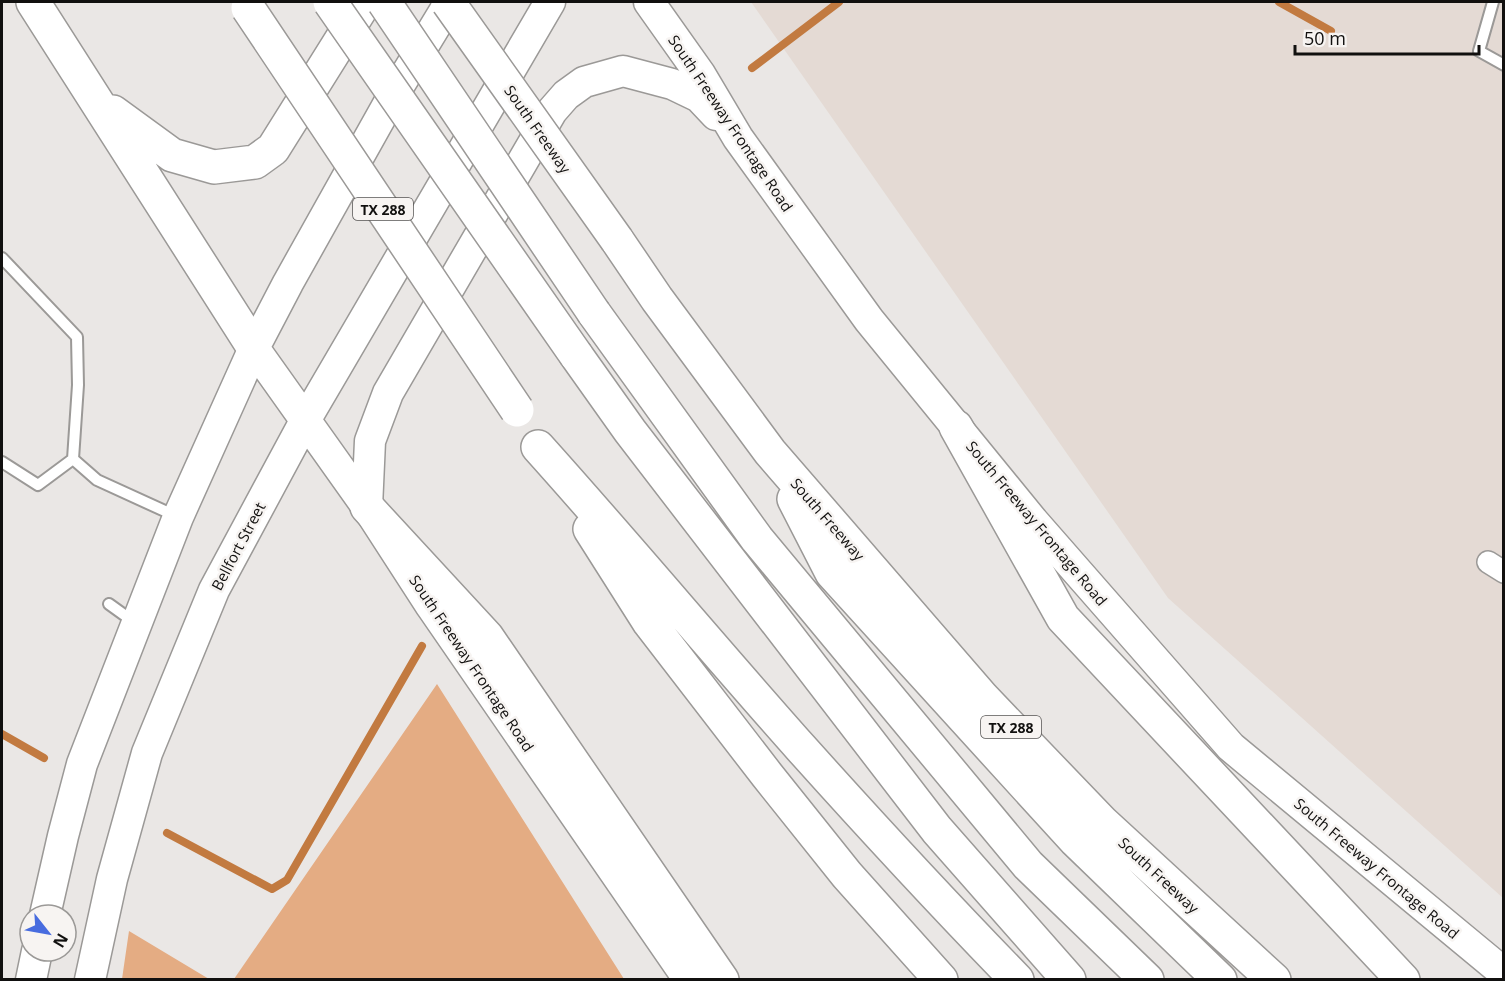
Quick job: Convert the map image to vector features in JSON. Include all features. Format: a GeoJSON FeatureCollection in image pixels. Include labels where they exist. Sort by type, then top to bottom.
{"type":"FeatureCollection","features":[{"type":"Feature","properties":{"kind":"highway"},"geometry":{"type":"LineString","coordinates":[[33,2],[254,348]]}},
{"type":"Feature","properties":{"kind":"highway"},"geometry":{"type":"LineString","coordinates":[[330,2],[630,431],[937,830],[1069,980]]}},
{"type":"Feature","properties":{"kind":"highway"},"geometry":{"type":"LineString","coordinates":[[97,100],[172,155],[214,167],[255,162],[273,149],[365,2]]}},
{"type":"Feature","properties":{"kind":"highway"},"geometry":{"type":"LineString","coordinates":[[384,2],[594,313],[757,539],[1028,866],[1147,980]]}},
{"type":"Feature","properties":{"kind":"highway","name":"South Freeway"},"geometry":{"type":"LineString","coordinates":[[449,2],[657,298],[770,452],[991,706],[1102,822],[1274,980]]}},
{"type":"Feature","properties":{"kind":"highway","name":"TX 288"},"geometry":{"type":"LineString","coordinates":[[246,5],[517,410],[649,622],[846,875],[941,980]]}},
{"type":"Feature","properties":{"kind":"highway"},"geometry":{"type":"LineString","coordinates":[[956,427],[1063,618],[1403,980]]}},
{"type":"Feature","properties":{"kind":"highway"},"geometry":{"type":"LineString","coordinates":[[538,447],[609,525],[800,747],[954,915],[1017,980]]}},
{"type":"Feature","properties":{"kind":"highway"},"geometry":{"type":"LineString","coordinates":[[770,452],[832,573],[1075,840],[1220,980]]}},
{"type":"Feature","properties":{"kind":"highway"},"geometry":{"type":"LineString","coordinates":[[367,507],[487,637],[722,980]]}},
{"type":"Feature","properties":{"kind":"main road"},"geometry":{"type":"LineString","coordinates":[[48,903],[82,764],[178,517],[254,348],[288,283],[391,99],[449,2]]}},
{"type":"Feature","properties":{"kind":"main road","name":"Bellfort Street"},"geometry":{"type":"LineString","coordinates":[[90,980],[112,879],[147,753],[214,590],[306,419],[550,2]]}},
{"type":"Feature","properties":{"kind":"main road","name":"South Freeway Frontage Road"},"geometry":{"type":"LineString","coordinates":[[649,2],[700,74],[738,138],[868,320],[1034,521],[1231,747],[1503,973]]}},
{"type":"Feature","properties":{"kind":"main road"},"geometry":{"type":"LineString","coordinates":[[367,507],[370,441],[388,393],[552,111],[566,94],[584,82],[623,71],[645,76],[672,84],[699,97],[738,138]]}},
{"type":"Feature","properties":{"kind":"main road","name":"South Freeway Frontage Road"},"geometry":{"type":"LineString","coordinates":[[254,348],[367,507],[431,606],[689,980]]}},
{"type":"Feature","properties":{"kind":"main road"},"geometry":{"type":"LineString","coordinates":[[31,980],[35,963]]}},
{"type":"Feature","properties":{"kind":"lane"},"geometry":{"type":"LineString","coordinates":[[1493,2],[1479,51],[1503,65]]}},
{"type":"Feature","properties":{"kind":"lane"},"geometry":{"type":"LineString","coordinates":[[2,258],[77,337],[78,385],[73,459],[38,485],[2,462]]}},
{"type":"Feature","properties":{"kind":"lane"},"geometry":{"type":"LineString","coordinates":[[73,459],[97,480],[178,517]]}},
{"type":"Feature","properties":{"kind":"lane"},"geometry":{"type":"LineString","coordinates":[[109,604],[137,624]]}},
{"type":"Feature","properties":{"kind":"shaded area"},"geometry":{"type":"Polygon","coordinates":[[[751,2],[1503,2],[1503,898],[1168,598],[751,2]]]}},
{"type":"Feature","properties":{"kind":"shaded area"},"geometry":{"type":"Polygon","coordinates":[[[437,684],[624,979],[234,979],[437,684]]]}},
{"type":"Feature","properties":{"kind":"shaded area"},"geometry":{"type":"Polygon","coordinates":[[[129,931],[209,979],[122,979],[129,931]]]}},
{"type":"Feature","properties":{"kind":"waterway"},"geometry":{"type":"LineString","coordinates":[[752,68],[839,2]]}},
{"type":"Feature","properties":{"kind":"waterway"},"geometry":{"type":"LineString","coordinates":[[1279,2],[1331,31]]}},
{"type":"Feature","properties":{"kind":"waterway"},"geometry":{"type":"LineString","coordinates":[[167,833],[272,889],[287,880],[422,646]]}},
{"type":"Feature","properties":{"kind":"waterway"},"geometry":{"type":"LineString","coordinates":[[2,734],[44,758]]}}]}
